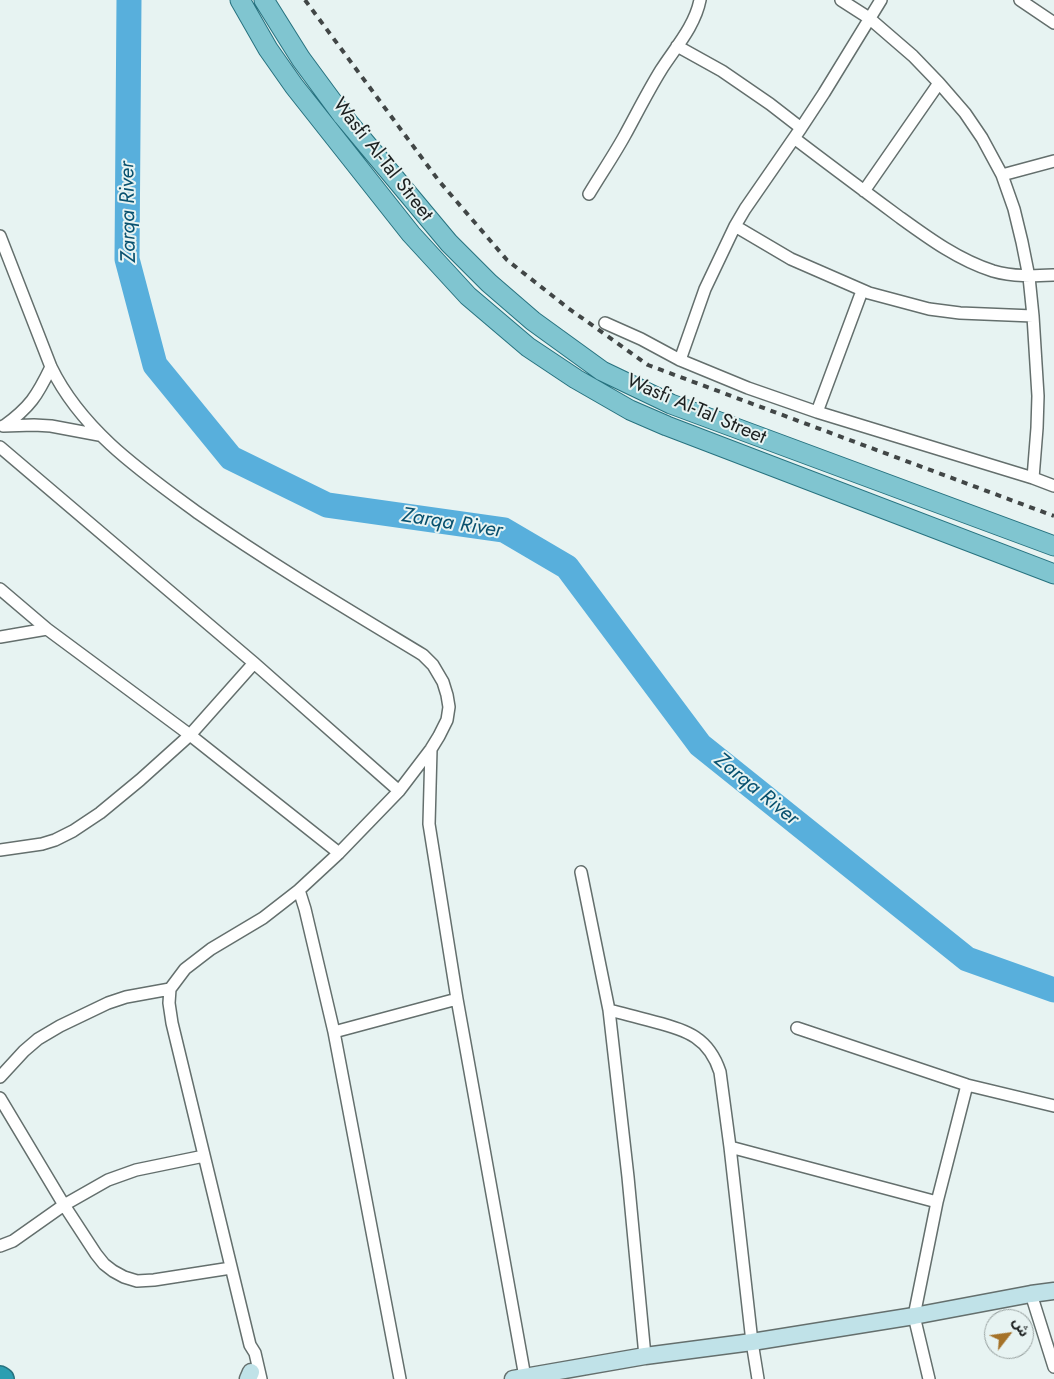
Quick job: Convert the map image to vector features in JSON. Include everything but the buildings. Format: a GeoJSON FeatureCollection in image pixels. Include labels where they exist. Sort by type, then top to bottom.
{"type":"FeatureCollection","features":[{"type":"Feature","properties":{"kind":"main road","name":"Wasfi Al-Tal Street"},"geometry":{"type":"LineString","coordinates":[[240,0],[268,49],[294,86],[412,234],[468,296],[528,347],[576,379],[630,410],[667,426],[1054,574]]}},
{"type":"Feature","properties":{"kind":"main road","name":"Wasfi Al-Tal Street"},"geometry":{"type":"LineString","coordinates":[[264,0],[301,59],[343,116],[449,243],[489,284],[533,321],[602,371],[671,404],[1054,546]]}},
{"type":"Feature","properties":{"kind":"street"},"geometry":{"type":"LineString","coordinates":[[589,194],[625,135],[648,92],[696,15],[700,0]]}},
{"type":"Feature","properties":{"kind":"street"},"geometry":{"type":"LineString","coordinates":[[841,0],[869,18],[913,56],[939,83],[982,138],[1002,175],[1014,209],[1022,242],[1034,316],[1038,396],[1033,478]]}},
{"type":"Feature","properties":{"kind":"street"},"geometry":{"type":"LineString","coordinates":[[680,360],[705,289],[735,226],[824,93],[881,0]]}},
{"type":"Feature","properties":{"kind":"street"},"geometry":{"type":"LineString","coordinates":[[1020,0],[1052,17]]}},
{"type":"Feature","properties":{"kind":"street"},"geometry":{"type":"LineString","coordinates":[[677,46],[722,72],[770,104],[801,128]]}},
{"type":"Feature","properties":{"kind":"street"},"geometry":{"type":"LineString","coordinates":[[864,191],[939,83]]}},
{"type":"Feature","properties":{"kind":"street"},"geometry":{"type":"LineString","coordinates":[[794,138],[928,238],[951,252],[994,271],[1029,277],[1054,275]]}},
{"type":"Feature","properties":{"kind":"street"},"geometry":{"type":"LineString","coordinates":[[1002,175],[1054,161]]}},
{"type":"Feature","properties":{"kind":"street"},"geometry":{"type":"LineString","coordinates":[[735,226],[791,259],[862,291],[929,309],[960,313],[1034,316]]}},
{"type":"Feature","properties":{"kind":"street"},"geometry":{"type":"LineString","coordinates":[[0,236],[60,386],[72,404],[99,435],[171,494],[228,534],[423,655],[433,665],[448,695],[447,720],[439,736],[399,791],[339,853],[299,890],[262,918],[193,962],[181,973],[170,989],[169,1003],[172,1023],[250,1344],[248,1354],[253,1377]]}},
{"type":"Feature","properties":{"kind":"street"},"geometry":{"type":"LineString","coordinates":[[817,412],[862,291]]}},
{"type":"Feature","properties":{"kind":"street"},"geometry":{"type":"LineString","coordinates":[[605,323],[641,339],[680,360],[748,388],[817,412],[1054,486]]}},
{"type":"Feature","properties":{"kind":"street"},"geometry":{"type":"LineString","coordinates":[[1,427],[17,417],[30,404],[51,367]]}},
{"type":"Feature","properties":{"kind":"street"},"geometry":{"type":"LineString","coordinates":[[1,427],[51,426],[99,435]]}},
{"type":"Feature","properties":{"kind":"street"},"geometry":{"type":"LineString","coordinates":[[0,447],[254,663],[399,791]]}},
{"type":"Feature","properties":{"kind":"street"},"geometry":{"type":"LineString","coordinates":[[0,589],[47,629],[190,735],[339,853]]}},
{"type":"Feature","properties":{"kind":"street"},"geometry":{"type":"LineString","coordinates":[[0,637],[47,629]]}},
{"type":"Feature","properties":{"kind":"street"},"geometry":{"type":"LineString","coordinates":[[0,850],[42,844],[55,840],[73,831],[107,808],[190,735],[254,663]]}},
{"type":"Feature","properties":{"kind":"street"},"geometry":{"type":"LineString","coordinates":[[431,749],[429,824],[519,1378],[645,1356],[752,1342],[914,1316],[1054,1291]]}},
{"type":"Feature","properties":{"kind":"street"},"geometry":{"type":"LineString","coordinates":[[581,872],[610,1010],[645,1356]]}},
{"type":"Feature","properties":{"kind":"street"},"geometry":{"type":"LineString","coordinates":[[299,890],[334,1032],[400,1379]]}},
{"type":"Feature","properties":{"kind":"street"},"geometry":{"type":"LineString","coordinates":[[0,1077],[38,1039],[60,1026],[126,997],[170,989]]}},
{"type":"Feature","properties":{"kind":"street"},"geometry":{"type":"LineString","coordinates":[[334,1032],[457,999]]}},
{"type":"Feature","properties":{"kind":"street"},"geometry":{"type":"LineString","coordinates":[[610,1010],[690,1033],[702,1042],[716,1062],[720,1072],[730,1147],[752,1342],[758,1379]]}},
{"type":"Feature","properties":{"kind":"street"},"geometry":{"type":"LineString","coordinates":[[796,1028],[967,1085],[1054,1106]]}},
{"type":"Feature","properties":{"kind":"street"},"geometry":{"type":"LineString","coordinates":[[929,1379],[914,1316],[937,1202],[967,1085]]}},
{"type":"Feature","properties":{"kind":"street"},"geometry":{"type":"LineString","coordinates":[[0,1098],[64,1205],[100,1259],[109,1267],[124,1277],[137,1280],[154,1280],[231,1268]]}},
{"type":"Feature","properties":{"kind":"street"},"geometry":{"type":"LineString","coordinates":[[730,1147],[937,1202]]}},
{"type":"Feature","properties":{"kind":"street"},"geometry":{"type":"LineString","coordinates":[[0,1246],[12,1241],[64,1205],[95,1187],[122,1175],[136,1170],[204,1156]]}},
{"type":"Feature","properties":{"kind":"street"},"geometry":{"type":"LineString","coordinates":[[1031,1294],[1054,1367]]}},
{"type":"Feature","properties":{"kind":"waterway","name":"Zarqa River"},"geometry":{"type":"LineString","coordinates":[[129,0],[127,259],[155,365],[231,458],[327,505],[504,530],[567,567],[700,745],[967,959],[1054,990]]}},
{"type":"Feature","properties":{"kind":"railway"},"geometry":{"type":"LineString","coordinates":[[305,0],[439,181],[507,260],[568,308],[648,365],[1054,516]]}}]}
